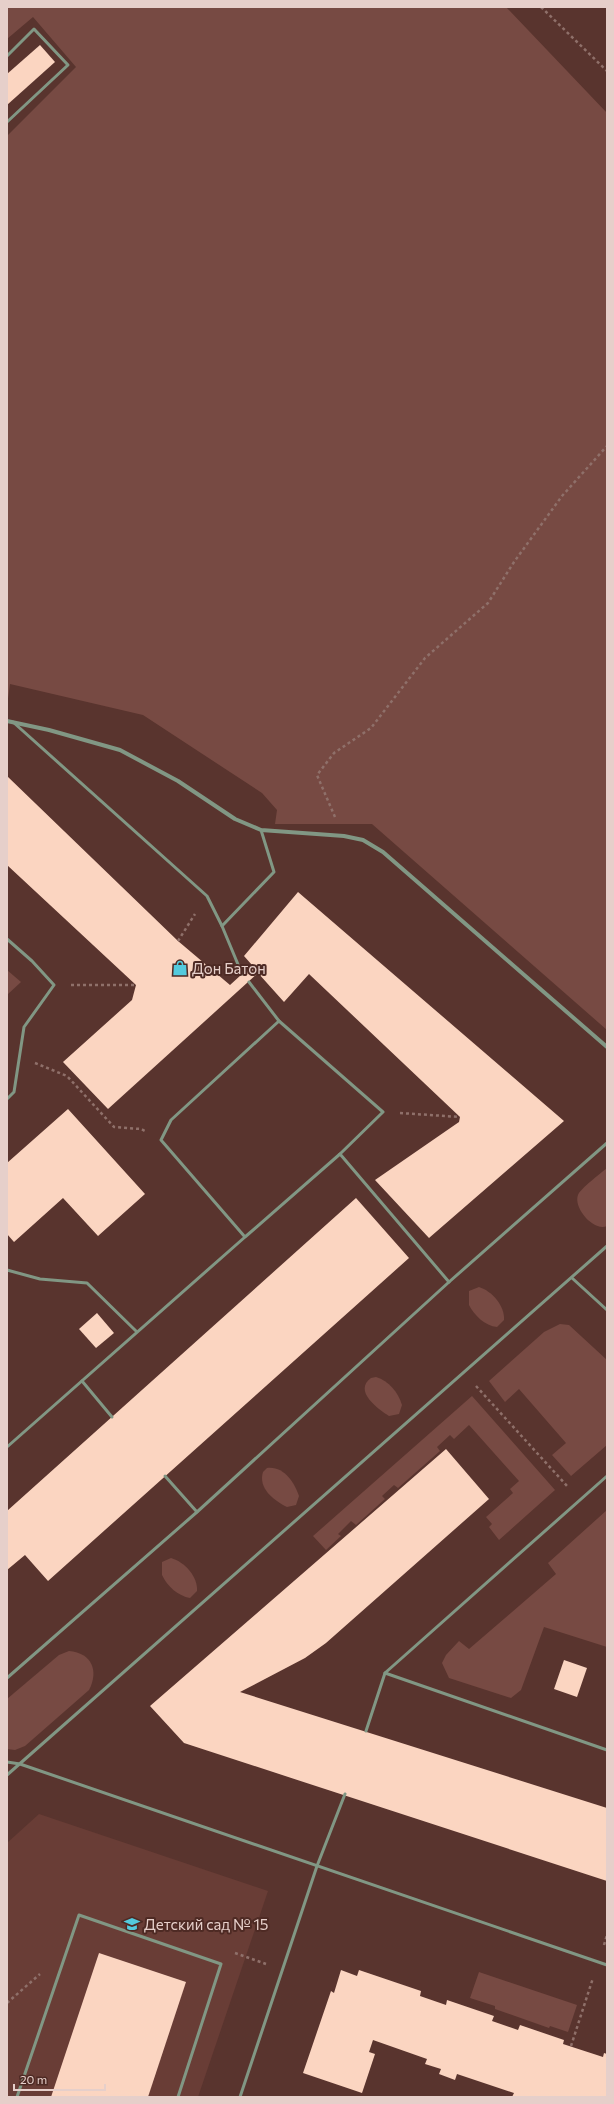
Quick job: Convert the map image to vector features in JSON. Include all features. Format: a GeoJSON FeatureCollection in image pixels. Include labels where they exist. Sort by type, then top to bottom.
{"type":"FeatureCollection","features":[{"type":"Feature","properties":{"kind":"street"},"geometry":{"type":"LineString","coordinates":[[7,721],[49,730],[120,750],[178,781],[235,819],[261,830],[344,836],[363,840],[383,852],[607,1047]]}},
{"type":"Feature","properties":{"kind":"lane"},"geometry":{"type":"LineString","coordinates":[[7,56],[34,30],[68,65],[7,122]]}},
{"type":"Feature","properties":{"kind":"lane"},"geometry":{"type":"LineString","coordinates":[[13,722],[207,896],[222,926],[242,974]]}},
{"type":"Feature","properties":{"kind":"lane"},"geometry":{"type":"LineString","coordinates":[[222,926],[274,872],[261,830]]}},
{"type":"Feature","properties":{"kind":"lane"},"geometry":{"type":"LineString","coordinates":[[7,939],[32,961],[54,985],[24,1027],[14,1092],[7,1099]]}},
{"type":"Feature","properties":{"kind":"lane"},"geometry":{"type":"LineString","coordinates":[[7,1447],[136,1331],[340,1154],[384,1112],[279,1021],[249,982]]}},
{"type":"Feature","properties":{"kind":"lane"},"geometry":{"type":"LineString","coordinates":[[245,1237],[161,1140],[171,1120],[279,1021]]}},
{"type":"Feature","properties":{"kind":"lane"},"geometry":{"type":"LineString","coordinates":[[7,1678],[197,1512],[449,1282],[607,1143]]}},
{"type":"Feature","properties":{"kind":"lane"},"geometry":{"type":"LineString","coordinates":[[340,1154],[449,1282]]}},
{"type":"Feature","properties":{"kind":"lane"},"geometry":{"type":"LineString","coordinates":[[7,1775],[607,1246]]}},
{"type":"Feature","properties":{"kind":"lane"},"geometry":{"type":"LineString","coordinates":[[7,1270],[40,1279],[87,1283],[136,1331]]}},
{"type":"Feature","properties":{"kind":"lane"},"geometry":{"type":"LineString","coordinates":[[572,1278],[607,1310]]}},
{"type":"Feature","properties":{"kind":"lane"},"geometry":{"type":"LineString","coordinates":[[82,1381],[112,1417]]}},
{"type":"Feature","properties":{"kind":"lane"},"geometry":{"type":"LineString","coordinates":[[165,1476],[197,1512]]}},
{"type":"Feature","properties":{"kind":"lane"},"geometry":{"type":"LineString","coordinates":[[366,1731],[385,1673],[607,1476]]}},
{"type":"Feature","properties":{"kind":"lane"},"geometry":{"type":"LineString","coordinates":[[385,1673],[607,1750]]}},
{"type":"Feature","properties":{"kind":"lane"},"geometry":{"type":"LineString","coordinates":[[7,1762],[20,1764],[607,1965]]}},
{"type":"Feature","properties":{"kind":"lane"},"geometry":{"type":"LineString","coordinates":[[240,2097],[317,1866],[345,1794]]}},
{"type":"Feature","properties":{"kind":"lane"},"geometry":{"type":"LineString","coordinates":[[17,2097],[79,1915],[221,1964],[178,2097]]}},
{"type":"Feature","properties":{"kind":"path"},"geometry":{"type":"LineString","coordinates":[[541,7],[607,71]]}},
{"type":"Feature","properties":{"kind":"path"},"geometry":{"type":"LineString","coordinates":[[344,836],[317,775],[334,753],[371,728],[425,658],[488,604],[514,562],[562,496],[607,446]]}},
{"type":"Feature","properties":{"kind":"path"},"geometry":{"type":"LineString","coordinates":[[178,941],[207,896]]}},
{"type":"Feature","properties":{"kind":"path"},"geometry":{"type":"LineString","coordinates":[[54,985],[136,985]]}},
{"type":"Feature","properties":{"kind":"path"},"geometry":{"type":"LineString","coordinates":[[19,1057],[67,1076],[114,1127],[141,1130],[161,1140]]}},
{"type":"Feature","properties":{"kind":"path"},"geometry":{"type":"LineString","coordinates":[[384,1112],[460,1117]]}},
{"type":"Feature","properties":{"kind":"path"},"geometry":{"type":"LineString","coordinates":[[464,1373],[581,1500]]}},
{"type":"Feature","properties":{"kind":"path"},"geometry":{"type":"LineString","coordinates":[[245,1956],[282,1969]]}},
{"type":"Feature","properties":{"kind":"path"},"geometry":{"type":"LineString","coordinates":[[571,2046],[598,1962]]}},
{"type":"Feature","properties":{"kind":"path"},"geometry":{"type":"LineString","coordinates":[[7,2003],[41,1973]]}},
{"type":"Feature","properties":{"kind":"shaded area"},"geometry":{"type":"Polygon","coordinates":[[[7,7],[506,7],[607,113],[607,1030],[372,824],[275,824],[277,810],[262,793],[143,715],[10,684],[7,706],[7,136],[76,67],[33,17],[7,39],[7,7]]]}},
{"type":"Feature","properties":{"kind":"shaded area"},"geometry":{"type":"Polygon","coordinates":[[[7,970],[21,982],[7,995],[7,970]]]}},
{"type":"Feature","properties":{"kind":"shaded area"},"geometry":{"type":"Polygon","coordinates":[[[607,1168],[607,1226],[602,1227],[596,1226],[586,1218],[577,1200],[580,1192],[607,1168]]]}},
{"type":"Feature","properties":{"kind":"shaded area"},"geometry":{"type":"Polygon","coordinates":[[[479,1287],[489,1292],[500,1304],[504,1315],[504,1320],[497,1327],[488,1325],[480,1319],[469,1305],[469,1291],[479,1287]]]}},
{"type":"Feature","properties":{"kind":"shaded area"},"geometry":{"type":"Polygon","coordinates":[[[560,1324],[569,1325],[607,1360],[607,1445],[571,1476],[552,1455],[566,1443],[519,1389],[505,1402],[489,1381],[544,1332],[560,1324]]]}},
{"type":"Feature","properties":{"kind":"shaded area"},"geometry":{"type":"Polygon","coordinates":[[[376,1377],[389,1384],[398,1396],[402,1405],[399,1414],[389,1416],[369,1399],[366,1394],[366,1383],[371,1378],[376,1377]]]}},
{"type":"Feature","properties":{"kind":"shaded area"},"geometry":{"type":"Polygon","coordinates":[[[472,1396],[555,1490],[499,1540],[489,1527],[492,1524],[486,1517],[513,1493],[510,1489],[519,1481],[469,1425],[454,1439],[450,1435],[437,1447],[440,1451],[398,1488],[394,1485],[382,1496],[385,1499],[356,1525],[351,1521],[338,1534],[341,1536],[326,1550],[313,1536],[472,1396]]]}},
{"type":"Feature","properties":{"kind":"shaded area"},"geometry":{"type":"Polygon","coordinates":[[[267,1468],[273,1468],[288,1476],[299,1496],[296,1505],[287,1507],[268,1493],[262,1478],[263,1472],[267,1468]]]}},
{"type":"Feature","properties":{"kind":"shaded area"},"geometry":{"type":"Polygon","coordinates":[[[607,1510],[607,1647],[544,1627],[521,1690],[511,1698],[449,1678],[442,1663],[446,1655],[459,1641],[469,1649],[556,1574],[548,1563],[607,1510]]]}},
{"type":"Feature","properties":{"kind":"shaded area"},"geometry":{"type":"Polygon","coordinates":[[[171,1558],[181,1563],[193,1575],[197,1586],[197,1591],[190,1598],[173,1590],[162,1575],[162,1562],[171,1558]]]}},
{"type":"Feature","properties":{"kind":"shaded area"},"geometry":{"type":"Polygon","coordinates":[[[69,1651],[77,1652],[83,1655],[91,1664],[93,1676],[89,1690],[25,1746],[15,1750],[7,1749],[7,1699],[59,1655],[69,1651]]]}},
{"type":"Feature","properties":{"kind":"shaded area","name":"Детский сад № 15"},"geometry":{"type":"Polygon","coordinates":[[[39,1814],[268,1891],[198,2097],[7,2097],[7,1843],[39,1814]]]}},
{"type":"Feature","properties":{"kind":"shaded area"},"geometry":{"type":"Polygon","coordinates":[[[479,1972],[577,2005],[568,2032],[550,2026],[549,2028],[495,2009],[495,2006],[470,1998],[479,1972]]]}},
{"type":"Feature","properties":{"kind":"building"},"geometry":{"type":"Polygon","coordinates":[[[40,45],[55,62],[7,105],[7,74],[40,45]]]}},
{"type":"Feature","properties":{"kind":"building"},"geometry":{"type":"Polygon","coordinates":[[[7,776],[178,941],[230,985],[252,965],[244,956],[298,892],[564,1121],[429,1238],[375,1180],[459,1122],[460,1117],[309,974],[284,1002],[258,973],[108,1109],[63,1062],[132,1000],[136,985],[7,865],[7,776]]]}},
{"type":"Feature","properties":{"kind":"building"},"geometry":{"type":"Polygon","coordinates":[[[68,1109],[145,1194],[98,1236],[63,1198],[14,1242],[7,1234],[7,1163],[68,1109]]]}},
{"type":"Feature","properties":{"kind":"building"},"geometry":{"type":"Polygon","coordinates":[[[356,1198],[409,1258],[48,1581],[25,1555],[7,1570],[7,1511],[356,1198]]]}},
{"type":"Feature","properties":{"kind":"building"},"geometry":{"type":"Polygon","coordinates":[[[97,1313],[114,1333],[96,1348],[79,1329],[97,1313]]]}},
{"type":"Feature","properties":{"kind":"building"},"geometry":{"type":"Polygon","coordinates":[[[446,1449],[489,1499],[326,1643],[305,1658],[240,1692],[607,1808],[607,1881],[184,1743],[150,1706],[446,1449]]]}},
{"type":"Feature","properties":{"kind":"building"},"geometry":{"type":"Polygon","coordinates":[[[564,1660],[587,1668],[577,1697],[554,1689],[564,1660]]]}},
{"type":"Feature","properties":{"kind":"building"},"geometry":{"type":"Polygon","coordinates":[[[99,1953],[186,1982],[148,2097],[51,2097],[99,1953]]]}},
{"type":"Feature","properties":{"kind":"building"},"geometry":{"type":"Polygon","coordinates":[[[341,1970],[357,1976],[359,1970],[421,1991],[420,1996],[446,2005],[447,2000],[494,2016],[492,2021],[518,2030],[520,2025],[564,2040],[563,2044],[603,2057],[604,2053],[607,2054],[607,2097],[512,2097],[514,2093],[457,2074],[455,2080],[439,2074],[441,2069],[425,2064],[427,2059],[373,2040],[369,2052],[375,2054],[362,2093],[303,2073],[331,1991],[334,1993],[341,1970]]]}},
{"type":"Feature","properties":{"kind":"place","name":"Дон Батон"},"geometry":{"type":"Point","coordinates":[180,968]}},
{"type":"Feature","properties":{"kind":"place","name":"Детский сад № 15"},"geometry":{"type":"Point","coordinates":[132,1924]}}]}
